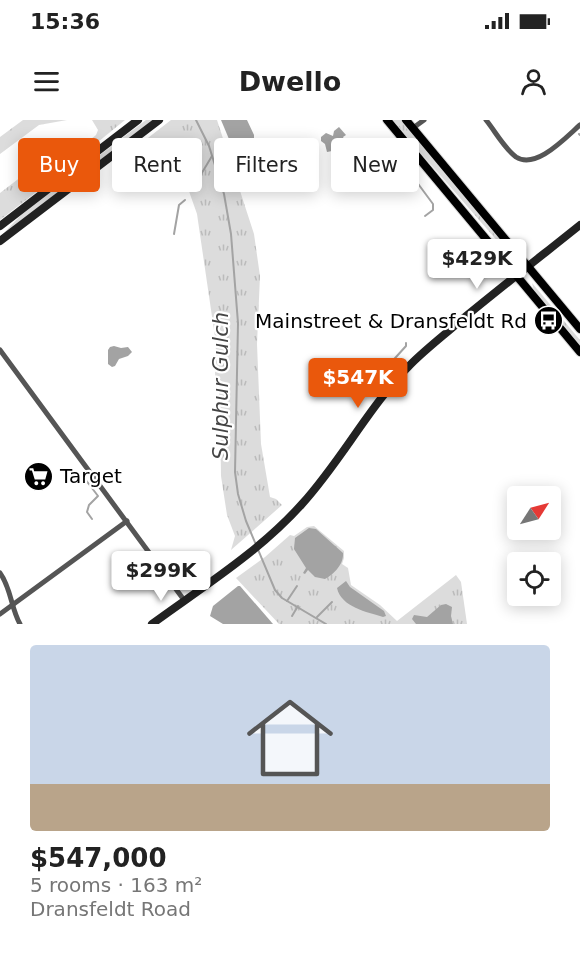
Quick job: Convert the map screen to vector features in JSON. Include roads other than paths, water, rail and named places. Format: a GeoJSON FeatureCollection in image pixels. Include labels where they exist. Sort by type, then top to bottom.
{"type":"FeatureCollection","features":[{"type":"Feature","properties":{"kind":"main road"},"geometry":{"type":"LineString","coordinates":[[387,120],[580,352]]}},
{"type":"Feature","properties":{"kind":"main road"},"geometry":{"type":"LineString","coordinates":[[406,120],[580,329]]}},
{"type":"Feature","properties":{"kind":"street"},"geometry":{"type":"LineString","coordinates":[[0,226],[138,120]]}},
{"type":"Feature","properties":{"kind":"street"},"geometry":{"type":"LineString","coordinates":[[0,241],[159,120]]}},
{"type":"Feature","properties":{"kind":"street"},"geometry":{"type":"LineString","coordinates":[[413,128],[423,120]]}},
{"type":"Feature","properties":{"kind":"street"},"geometry":{"type":"LineString","coordinates":[[486,120],[512,153],[527,160],[540,158],[580,125]]}},
{"type":"Feature","properties":{"kind":"street"},"geometry":{"type":"LineString","coordinates":[[153,624],[237,562],[287,519],[310,495],[406,369],[431,345],[580,225]]}},
{"type":"Feature","properties":{"kind":"street"},"geometry":{"type":"LineString","coordinates":[[0,350],[184,600]]}},
{"type":"Feature","properties":{"kind":"street"},"geometry":{"type":"LineString","coordinates":[[0,614],[127,521]]}},
{"type":"Feature","properties":{"kind":"street"},"geometry":{"type":"LineString","coordinates":[[0,573],[8,585],[12,605],[20,624]]}},
{"type":"Feature","properties":{"kind":"waterway","name":"Sulphur Gulch"},"geometry":{"type":"LineString","coordinates":[[196,120],[209,146],[224,194],[231,234],[238,323],[235,472],[238,494],[246,521],[275,590],[282,598],[326,624]]}},
{"type":"Feature","properties":{"kind":"waterway"},"geometry":{"type":"LineString","coordinates":[[202,173],[212,156]]}},
{"type":"Feature","properties":{"kind":"waterway"},"geometry":{"type":"LineString","coordinates":[[419,185],[433,204],[433,210],[425,216]]}},
{"type":"Feature","properties":{"kind":"waterway"},"geometry":{"type":"LineString","coordinates":[[174,234],[179,205],[185,200]]}},
{"type":"Feature","properties":{"kind":"waterway"},"geometry":{"type":"LineString","coordinates":[[354,387],[359,390],[368,388],[406,346],[406,343]]}},
{"type":"Feature","properties":{"kind":"waterway"},"geometry":{"type":"LineString","coordinates":[[82,475],[98,496],[89,505],[87,512],[92,519]]}},
{"type":"Feature","properties":{"kind":"waterway"},"geometry":{"type":"LineString","coordinates":[[287,601],[297,586]]}},
{"type":"Feature","properties":{"kind":"waterway"},"geometry":{"type":"LineString","coordinates":[[317,617],[332,602]]}},
{"type":"Feature","properties":{"kind":"waterway"},"geometry":{"type":"LineString","coordinates":[[292,616],[298,606]]}},
{"type":"Feature","properties":{"kind":"place","name":"Mainstreet & Dransfeldt Rd"},"geometry":{"type":"Point","coordinates":[548,321]}},
{"type":"Feature","properties":{"kind":"place","name":"Target"},"geometry":{"type":"Point","coordinates":[39,476]}}]}
